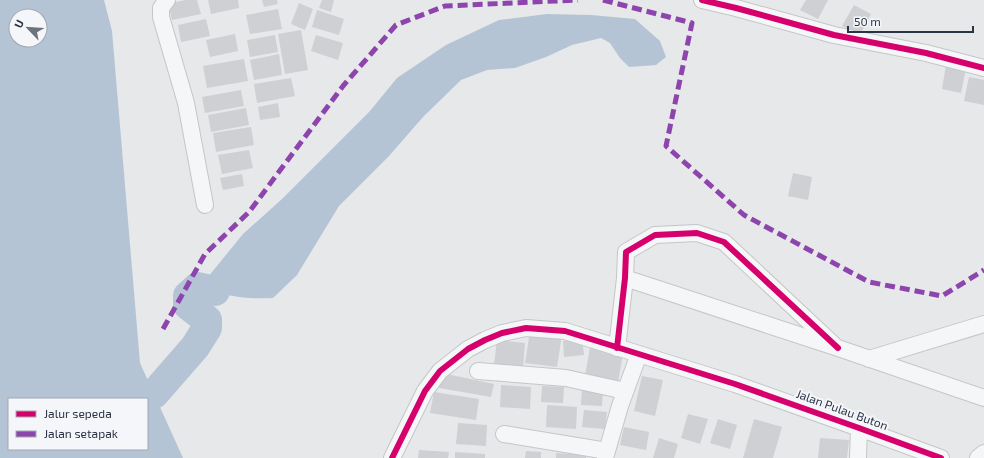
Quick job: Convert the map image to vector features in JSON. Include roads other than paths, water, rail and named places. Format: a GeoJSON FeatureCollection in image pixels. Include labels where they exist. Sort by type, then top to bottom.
{"type":"FeatureCollection","features":[{"type":"Feature","properties":{"kind":"street"},"geometry":{"type":"LineString","coordinates":[[166,0],[161,8],[161,17],[186,103],[205,205]]}},
{"type":"Feature","properties":{"kind":"street"},"geometry":{"type":"LineString","coordinates":[[702,0],[834,35],[926,53],[984,68]]}},
{"type":"Feature","properties":{"kind":"street"},"geometry":{"type":"LineString","coordinates":[[617,348],[626,252],[655,235],[696,233],[724,242],[838,348]]}},
{"type":"Feature","properties":{"kind":"street"},"geometry":{"type":"LineString","coordinates":[[624,278],[838,348],[984,398]]}},
{"type":"Feature","properties":{"kind":"street","name":"Jalan Pulau Buton"},"geometry":{"type":"LineString","coordinates":[[392,458],[425,391],[440,371],[468,349],[485,340],[526,328],[565,331],[736,384],[941,458]]}},
{"type":"Feature","properties":{"kind":"street"},"geometry":{"type":"LineString","coordinates":[[869,359],[981,328]]}},
{"type":"Feature","properties":{"kind":"street"},"geometry":{"type":"LineString","coordinates":[[504,434],[606,454],[620,406],[639,354]]}},
{"type":"Feature","properties":{"kind":"street"},"geometry":{"type":"LineString","coordinates":[[478,371],[566,378],[625,391]]}},
{"type":"Feature","properties":{"kind":"street"},"geometry":{"type":"LineString","coordinates":[[858,458],[859,428]]}},
{"type":"Feature","properties":{"kind":"street"},"geometry":{"type":"LineString","coordinates":[[978,458],[984,453]]}},
{"type":"Feature","properties":{"kind":"water"},"geometry":{"type":"Polygon","coordinates":[[[0,0],[104,0],[112,31],[140,363],[183,458],[0,458],[0,0]]]}},
{"type":"Feature","properties":{"kind":"water"},"geometry":{"type":"Polygon","coordinates":[[[547,14],[591,15],[635,19],[660,41],[666,57],[656,65],[629,67],[620,58],[610,43],[601,38],[572,45],[546,57],[515,68],[487,70],[461,80],[423,117],[389,156],[339,206],[297,275],[273,298],[232,296],[209,288],[208,277],[243,234],[282,199],[370,111],[397,78],[446,45],[499,20],[547,14]]]}},
{"type":"Feature","properties":{"kind":"waterway"},"geometry":{"type":"LineString","coordinates":[[154,394],[195,347],[207,328],[207,320],[188,305],[188,296],[198,287],[215,291]]}}]}
